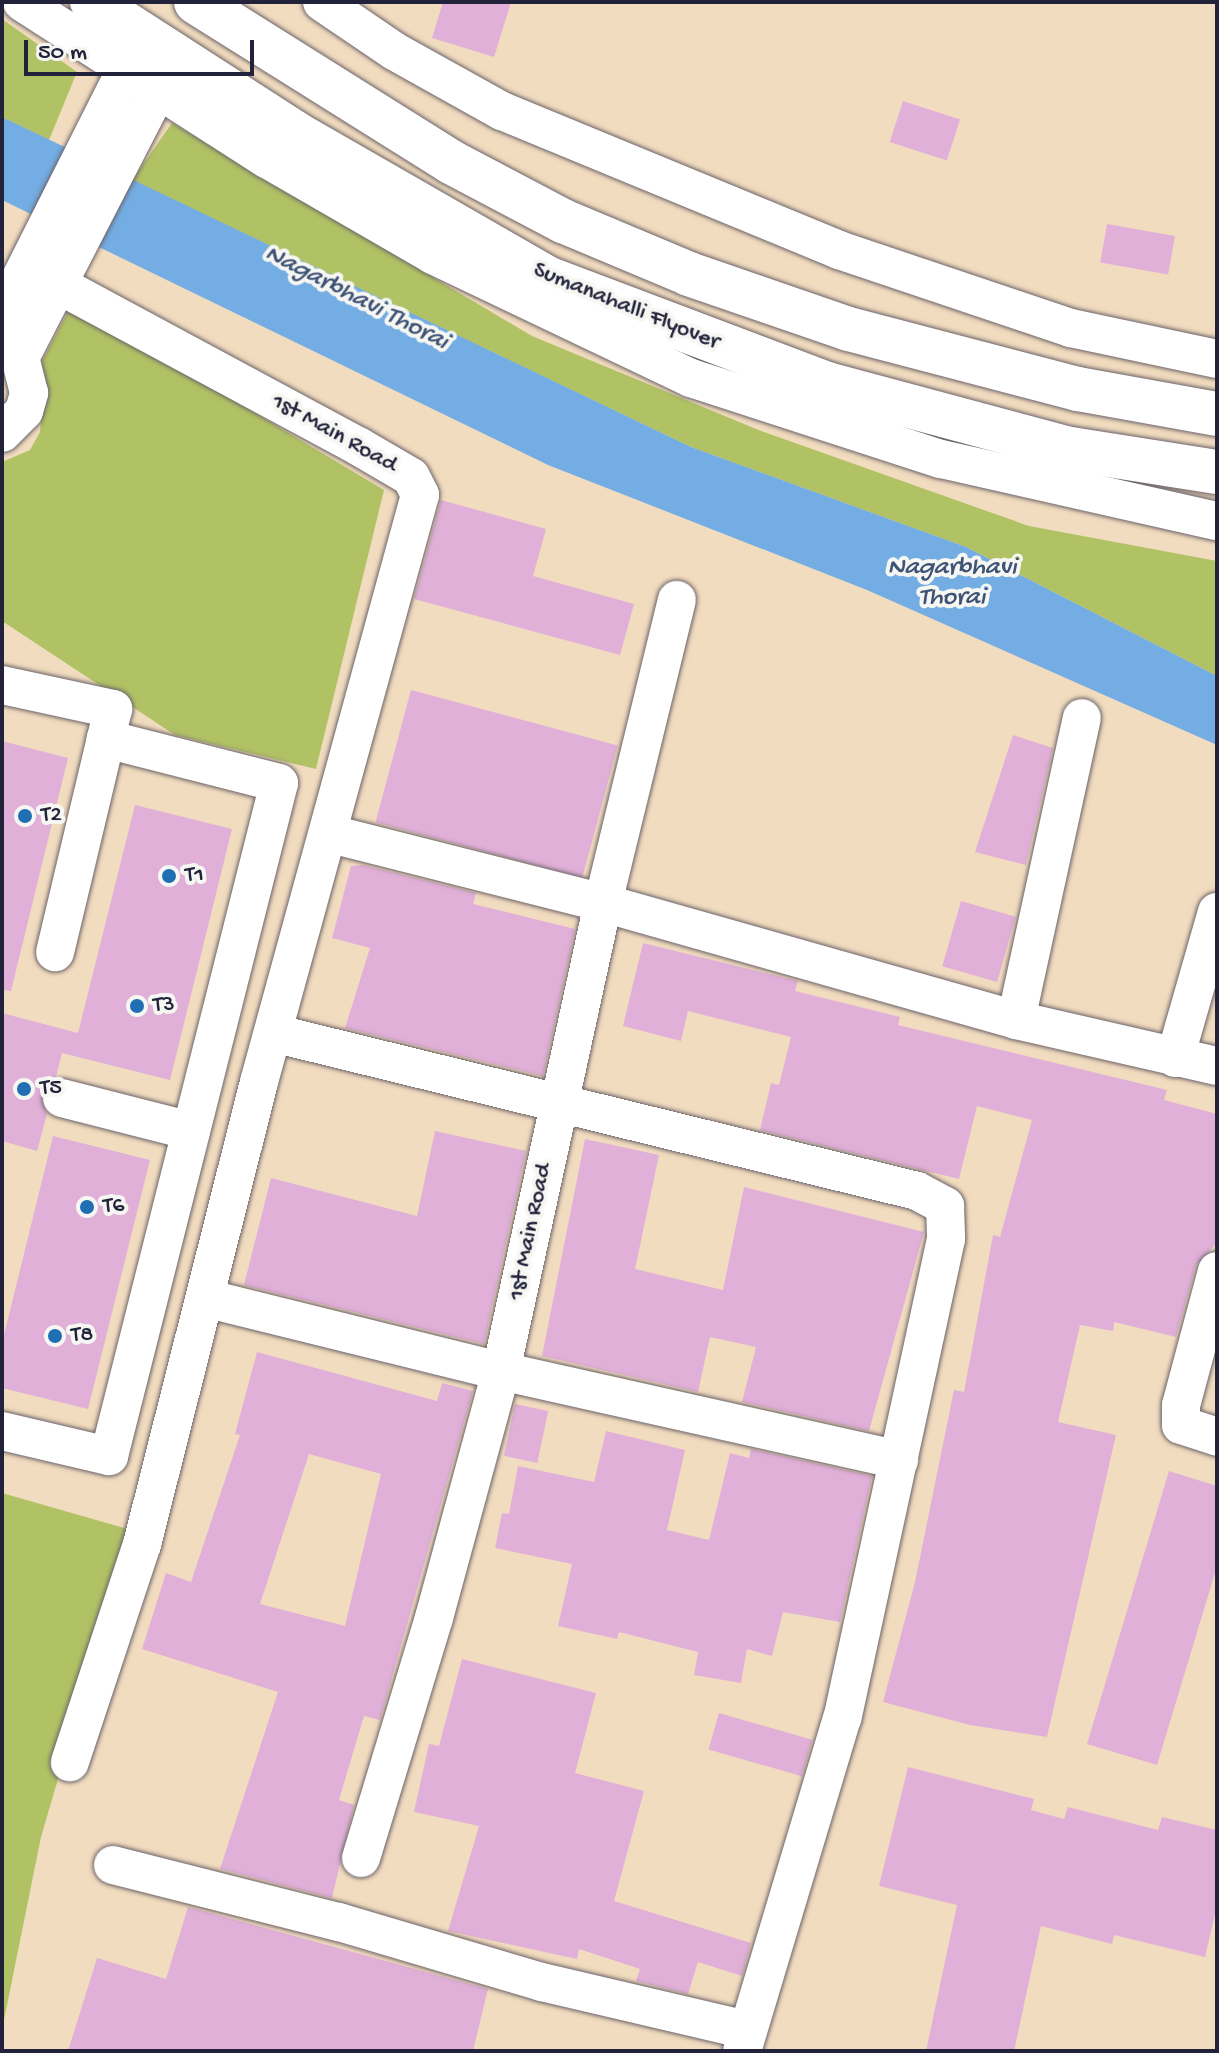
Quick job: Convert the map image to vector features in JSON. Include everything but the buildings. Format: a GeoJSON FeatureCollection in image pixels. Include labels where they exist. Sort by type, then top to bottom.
{"type":"FeatureCollection","features":[{"type":"Feature","properties":{"kind":"highway","name":"Sumanahalli Flyover"},"geometry":{"type":"LineString","coordinates":[[92,2],[295,133],[547,278],[827,384],[1070,449],[1217,472]]}},
{"type":"Feature","properties":{"kind":"highway"},"geometry":{"type":"LineString","coordinates":[[196,2],[451,162],[563,221],[689,274],[849,329],[1078,389],[1217,414]]}},
{"type":"Feature","properties":{"kind":"street"},"geometry":{"type":"LineString","coordinates":[[22,2],[136,91],[433,255],[691,378],[941,459],[1217,521]]}},
{"type":"Feature","properties":{"kind":"street"},"geometry":{"type":"LineString","coordinates":[[322,2],[394,51],[502,111],[839,250],[1071,328],[1217,359]]}},
{"type":"Feature","properties":{"kind":"street"},"geometry":{"type":"LineString","coordinates":[[2,433],[24,411],[29,393],[11,350],[136,91]]}},
{"type":"Feature","properties":{"kind":"street"},"geometry":{"type":"LineString","coordinates":[[2,315],[49,273]]}},
{"type":"Feature","properties":{"kind":"street","name":"1st Main Road"},"geometry":{"type":"LineString","coordinates":[[49,273],[358,446],[411,477],[419,488],[419,504],[331,834]]}},
{"type":"Feature","properties":{"kind":"street","name":"1st Main Road"},"geometry":{"type":"LineString","coordinates":[[361,1858],[434,1618],[501,1371],[603,903],[677,600]]}},
{"type":"Feature","properties":{"kind":"street"},"geometry":{"type":"LineString","coordinates":[[2,685],[113,709],[55,952]]}},
{"type":"Feature","properties":{"kind":"street"},"geometry":{"type":"LineString","coordinates":[[1016,1020],[1082,718]]}},
{"type":"Feature","properties":{"kind":"street"},"geometry":{"type":"LineString","coordinates":[[2,1431],[109,1456],[279,783],[106,739]]}},
{"type":"Feature","properties":{"kind":"street"},"geometry":{"type":"LineString","coordinates":[[70,1762],[142,1544],[252,1110],[331,834],[603,903],[1016,1020],[1217,1066]]}},
{"type":"Feature","properties":{"kind":"street"},"geometry":{"type":"LineString","coordinates":[[1175,1058],[1217,912]]}},
{"type":"Feature","properties":{"kind":"street"},"geometry":{"type":"LineString","coordinates":[[113,1865],[339,1922],[744,2040],[842,1718],[946,1239],[945,1206],[917,1191],[273,1033]]}},
{"type":"Feature","properties":{"kind":"street"},"geometry":{"type":"LineString","coordinates":[[62,1098],[195,1114],[252,1110]]}},
{"type":"Feature","properties":{"kind":"street"},"geometry":{"type":"LineString","coordinates":[[1217,1271],[1181,1405],[1181,1425],[1217,1437]]}},
{"type":"Feature","properties":{"kind":"street"},"geometry":{"type":"LineString","coordinates":[[205,1298],[501,1371],[899,1460]]}},
{"type":"Feature","properties":{"kind":"green space"},"geometry":{"type":"Polygon","coordinates":[[[2,19],[77,72],[49,140],[2,117],[2,19]]]}},
{"type":"Feature","properties":{"kind":"green space"},"geometry":{"type":"Polygon","coordinates":[[[172,123],[532,336],[761,431],[1029,526],[1217,561],[1217,676],[966,547],[691,447],[132,180],[172,123]]]}},
{"type":"Feature","properties":{"kind":"green space"},"geometry":{"type":"Polygon","coordinates":[[[72,304],[384,490],[316,769],[175,735],[2,621],[2,462],[30,450],[40,432],[44,385],[38,369],[72,304]]]}},
{"type":"Feature","properties":{"kind":"green space"},"geometry":{"type":"Polygon","coordinates":[[[2,1493],[131,1530],[41,1837],[2,2030],[2,1493]]]}},
{"type":"Feature","properties":{"kind":"water","name":"Nagarbhavi Thorai"},"geometry":{"type":"Polygon","coordinates":[[[2,117],[691,447],[966,547],[1217,676],[1217,745],[867,590],[548,465],[2,200],[2,117]]]}},
{"type":"Feature","properties":{"kind":"place","name":"T2"},"geometry":{"type":"Point","coordinates":[25,816]}},
{"type":"Feature","properties":{"kind":"place","name":"T1"},"geometry":{"type":"Point","coordinates":[169,876]}},
{"type":"Feature","properties":{"kind":"place","name":"T3"},"geometry":{"type":"Point","coordinates":[137,1006]}},
{"type":"Feature","properties":{"kind":"place","name":"T5"},"geometry":{"type":"Point","coordinates":[24,1089]}},
{"type":"Feature","properties":{"kind":"place","name":"T6"},"geometry":{"type":"Point","coordinates":[87,1207]}},
{"type":"Feature","properties":{"kind":"place","name":"T8"},"geometry":{"type":"Point","coordinates":[55,1336]}}]}
